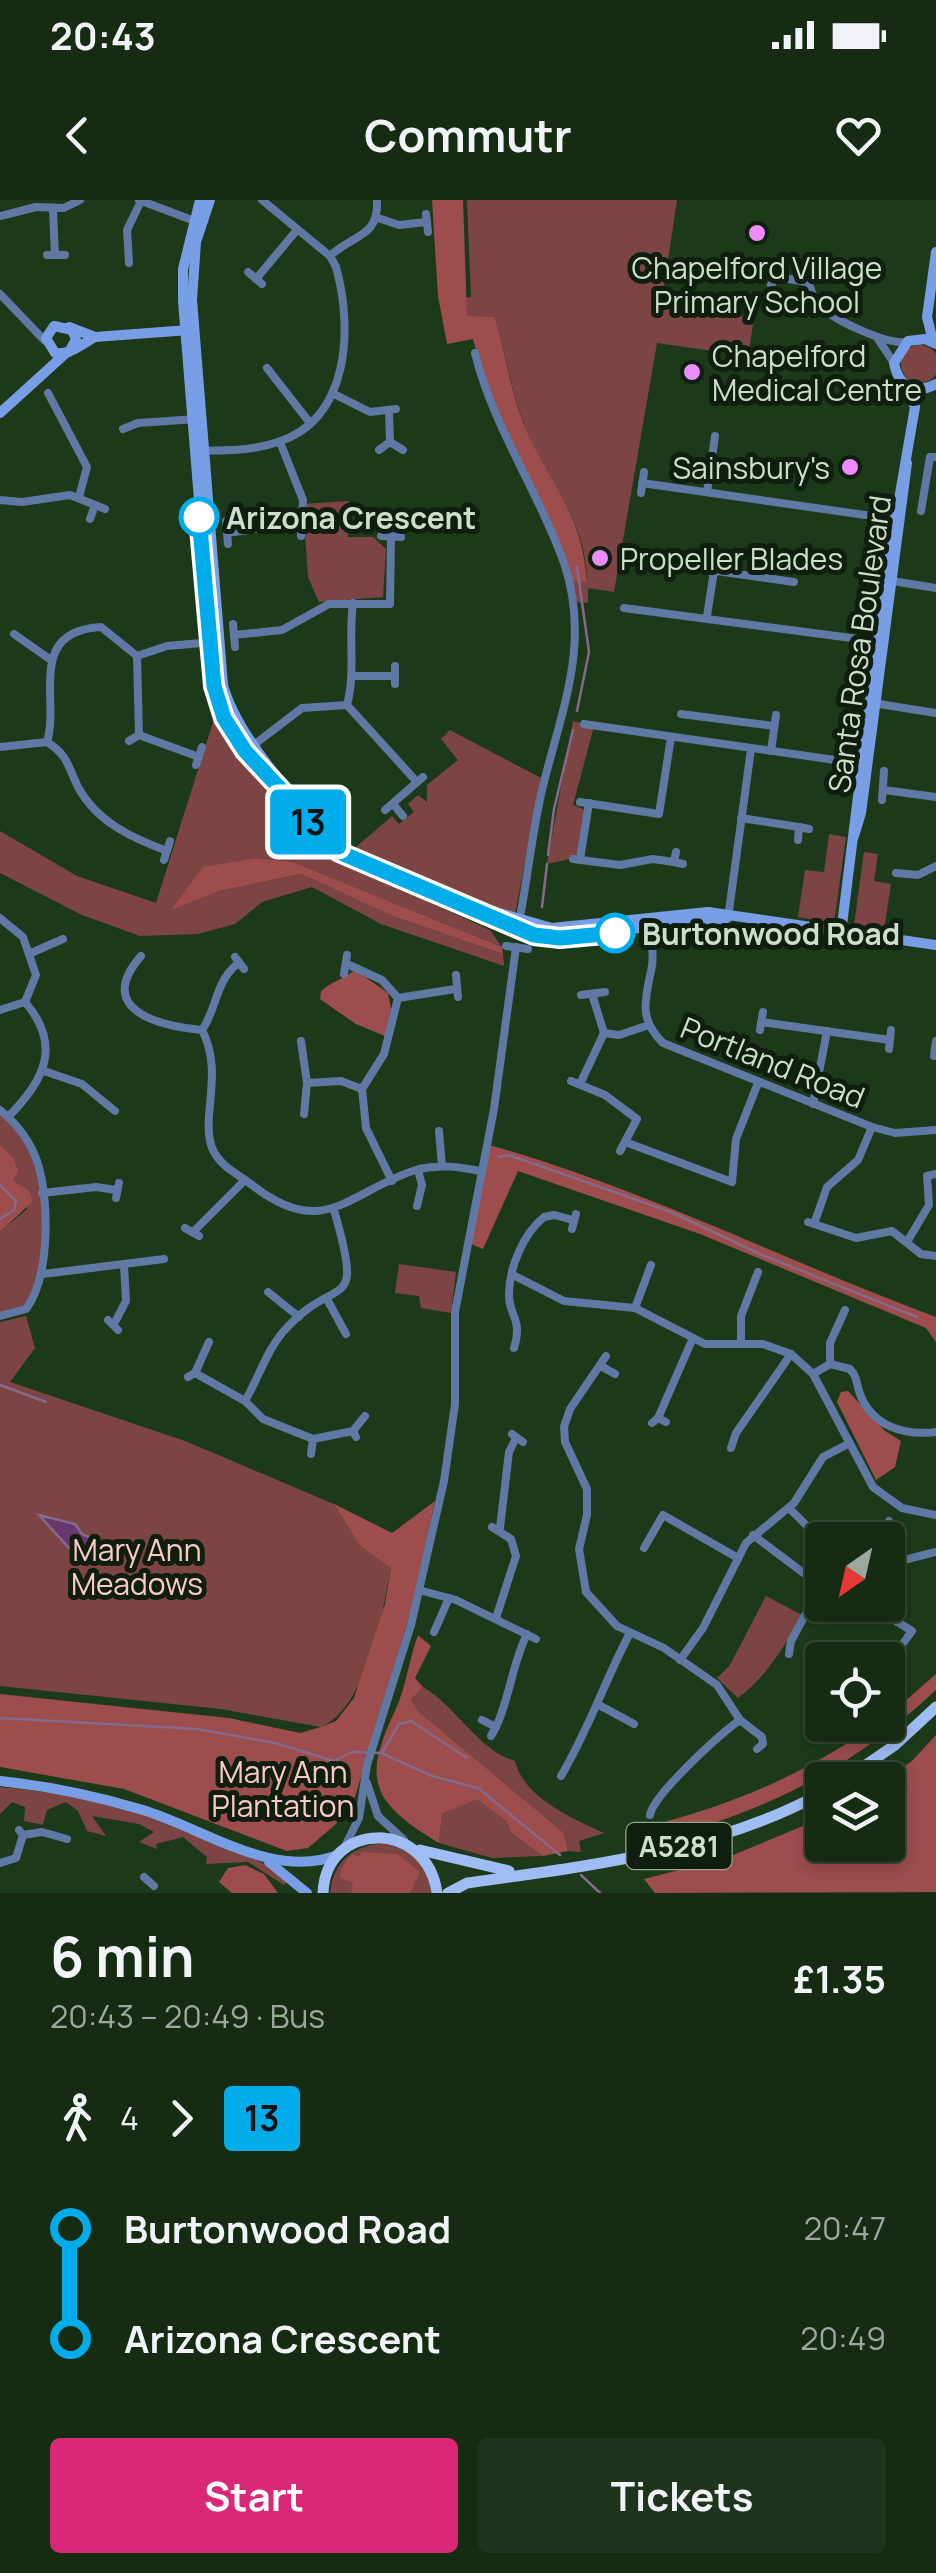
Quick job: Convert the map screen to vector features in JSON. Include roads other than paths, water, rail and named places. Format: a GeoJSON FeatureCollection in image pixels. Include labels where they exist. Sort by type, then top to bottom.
{"type":"FeatureCollection","features":[{"type":"Feature","properties":{"kind":"main road"},"geometry":{"type":"LineString","coordinates":[[870,1762],[895,1745],[936,1706]]}},
{"type":"Feature","properties":{"kind":"main road","name":"A5281"},"geometry":{"type":"LineString","coordinates":[[448,1893],[467,1882],[707,1839],[747,1827],[805,1800]]}},
{"type":"Feature","properties":{"kind":"main road","name":"A5281"},"geometry":{"type":"LineString","coordinates":[[340,1853],[368,1838],[398,1840],[480,1868],[528,1872]]}},
{"type":"Feature","properties":{"kind":"main road"},"geometry":{"type":"LineString","coordinates":[[412,1847],[433,1874],[437,1893]]}},
{"type":"Feature","properties":{"kind":"main road"},"geometry":{"type":"LineString","coordinates":[[323,1893],[329,1868],[340,1853]]}},
{"type":"Feature","properties":{"kind":"street"},"geometry":{"type":"LineString","coordinates":[[0,216],[36,207],[53,210],[80,200]]}},
{"type":"Feature","properties":{"kind":"street"},"geometry":{"type":"LineString","coordinates":[[200,200],[183,269],[218,703],[249,748],[326,840],[366,866],[560,938],[650,923],[728,918],[934,948]]}},
{"type":"Feature","properties":{"kind":"street"},"geometry":{"type":"LineString","coordinates":[[196,222],[210,200]]}},
{"type":"Feature","properties":{"kind":"street"},"geometry":{"type":"LineString","coordinates":[[200,451],[280,442],[310,423],[332,393],[345,350],[338,275],[330,256],[296,232],[262,200]]}},
{"type":"Feature","properties":{"kind":"street"},"geometry":{"type":"LineString","coordinates":[[330,256],[367,232],[378,218],[377,200]]}},
{"type":"Feature","properties":{"kind":"street"},"geometry":{"type":"LineString","coordinates":[[129,263],[127,230],[140,201],[196,222]]}},
{"type":"Feature","properties":{"kind":"street"},"geometry":{"type":"LineString","coordinates":[[53,210],[56,255]]}},
{"type":"Feature","properties":{"kind":"street"},"geometry":{"type":"LineString","coordinates":[[378,218],[399,225],[427,223]]}},
{"type":"Feature","properties":{"kind":"street"},"geometry":{"type":"LineString","coordinates":[[255,279],[296,232]]}},
{"type":"Feature","properties":{"kind":"street"},"geometry":{"type":"LineString","coordinates":[[771,285],[778,278],[806,282],[818,304],[878,339],[934,343],[927,317],[936,252]]}},
{"type":"Feature","properties":{"kind":"street"},"geometry":{"type":"LineString","coordinates":[[0,294],[32,323],[47,345],[67,353]]}},
{"type":"Feature","properties":{"kind":"street"},"geometry":{"type":"LineString","coordinates":[[894,363],[927,317]]}},
{"type":"Feature","properties":{"kind":"street"},"geometry":{"type":"LineString","coordinates":[[32,323],[64,326],[95,337],[190,330]]}},
{"type":"Feature","properties":{"kind":"street"},"geometry":{"type":"LineString","coordinates":[[45,368],[50,329],[64,326]]}},
{"type":"Feature","properties":{"kind":"street"},"geometry":{"type":"LineString","coordinates":[[64,326],[76,339],[67,353]]}},
{"type":"Feature","properties":{"kind":"street"},"geometry":{"type":"LineString","coordinates":[[0,413],[45,368],[95,337]]}},
{"type":"Feature","properties":{"kind":"street"},"geometry":{"type":"LineString","coordinates":[[878,339],[915,407]]}},
{"type":"Feature","properties":{"kind":"street"},"geometry":{"type":"LineString","coordinates":[[475,353],[493,406],[565,566],[578,631],[576,664],[543,787],[518,924]]}},
{"type":"Feature","properties":{"kind":"street"},"geometry":{"type":"LineString","coordinates":[[261,384],[270,372],[310,423]]}},
{"type":"Feature","properties":{"kind":"street"},"geometry":{"type":"LineString","coordinates":[[904,384],[933,385]]}},
{"type":"Feature","properties":{"kind":"street","name":"Santa Rosa Boulevard"},"geometry":{"type":"LineString","coordinates":[[841,932],[906,457],[915,407],[933,385]]}},
{"type":"Feature","properties":{"kind":"street"},"geometry":{"type":"LineString","coordinates":[[332,393],[360,410],[392,410],[390,442]]}},
{"type":"Feature","properties":{"kind":"street"},"geometry":{"type":"LineString","coordinates":[[40,406],[51,396],[87,467],[79,497]]}},
{"type":"Feature","properties":{"kind":"street"},"geometry":{"type":"LineString","coordinates":[[123,429],[197,419]]}},
{"type":"Feature","properties":{"kind":"street"},"geometry":{"type":"LineString","coordinates":[[707,492],[715,436]]}},
{"type":"Feature","properties":{"kind":"street"},"geometry":{"type":"LineString","coordinates":[[227,533],[270,526],[301,532],[304,500],[280,442]]}},
{"type":"Feature","properties":{"kind":"street"},"geometry":{"type":"LineString","coordinates":[[390,442],[404,450]]}},
{"type":"Feature","properties":{"kind":"street"},"geometry":{"type":"LineString","coordinates":[[379,450],[390,442]]}},
{"type":"Feature","properties":{"kind":"street"},"geometry":{"type":"LineString","coordinates":[[921,511],[933,457],[931,443]]}},
{"type":"Feature","properties":{"kind":"street"},"geometry":{"type":"LineString","coordinates":[[699,446],[713,448]]}},
{"type":"Feature","properties":{"kind":"street"},"geometry":{"type":"LineString","coordinates":[[644,472],[642,488],[707,492],[898,520]]}},
{"type":"Feature","properties":{"kind":"street"},"geometry":{"type":"LineString","coordinates":[[0,500],[79,497],[105,508]]}},
{"type":"Feature","properties":{"kind":"street"},"geometry":{"type":"LineString","coordinates":[[924,498],[936,499]]}},
{"type":"Feature","properties":{"kind":"street"},"geometry":{"type":"LineString","coordinates":[[90,519],[96,504]]}},
{"type":"Feature","properties":{"kind":"street"},"geometry":{"type":"LineString","coordinates":[[226,521],[228,544]]}},
{"type":"Feature","properties":{"kind":"street"},"geometry":{"type":"LineString","coordinates":[[234,636],[282,630],[329,604],[390,604],[391,536]]}},
{"type":"Feature","properties":{"kind":"street"},"geometry":{"type":"LineString","coordinates":[[702,569],[790,582],[788,566]]}},
{"type":"Feature","properties":{"kind":"street"},"geometry":{"type":"LineString","coordinates":[[707,616],[714,570]]}},
{"type":"Feature","properties":{"kind":"street"},"geometry":{"type":"LineString","coordinates":[[889,581],[936,588]]}},
{"type":"Feature","properties":{"kind":"street"},"geometry":{"type":"LineString","coordinates":[[347,705],[354,676],[350,648],[353,604]]}},
{"type":"Feature","properties":{"kind":"street"},"geometry":{"type":"LineString","coordinates":[[624,608],[881,642]]}},
{"type":"Feature","properties":{"kind":"street"},"geometry":{"type":"LineString","coordinates":[[234,624],[235,647]]}},
{"type":"Feature","properties":{"kind":"street"},"geometry":{"type":"LineString","coordinates":[[47,742],[52,718],[47,682],[51,660],[64,644],[96,627],[106,628],[137,656]]}},
{"type":"Feature","properties":{"kind":"street"},"geometry":{"type":"LineString","coordinates":[[14,634],[51,660]]}},
{"type":"Feature","properties":{"kind":"street"},"geometry":{"type":"LineString","coordinates":[[137,656],[167,646],[215,642]]}},
{"type":"Feature","properties":{"kind":"street"},"geometry":{"type":"LineString","coordinates":[[137,656],[134,675],[139,735]]}},
{"type":"Feature","properties":{"kind":"street"},"geometry":{"type":"LineString","coordinates":[[354,676],[395,675]]}},
{"type":"Feature","properties":{"kind":"street"},"geometry":{"type":"LineString","coordinates":[[692,701],[686,714],[774,726]]}},
{"type":"Feature","properties":{"kind":"street"},"geometry":{"type":"LineString","coordinates":[[872,703],[936,713]]}},
{"type":"Feature","properties":{"kind":"street"},"geometry":{"type":"LineString","coordinates":[[249,748],[302,708],[347,705],[420,780],[389,807],[403,816]]}},
{"type":"Feature","properties":{"kind":"street"},"geometry":{"type":"LineString","coordinates":[[595,711],[588,725],[864,764]]}},
{"type":"Feature","properties":{"kind":"street"},"geometry":{"type":"LineString","coordinates":[[771,751],[776,714]]}},
{"type":"Feature","properties":{"kind":"street"},"geometry":{"type":"LineString","coordinates":[[129,741],[139,735]]}},
{"type":"Feature","properties":{"kind":"street"},"geometry":{"type":"LineString","coordinates":[[139,735],[197,761],[202,747]]}},
{"type":"Feature","properties":{"kind":"street"},"geometry":{"type":"LineString","coordinates":[[671,737],[664,814],[584,803],[577,859],[620,865],[678,859]]}},
{"type":"Feature","properties":{"kind":"street"},"geometry":{"type":"LineString","coordinates":[[0,747],[47,742],[68,758],[79,788],[121,834],[167,851]]}},
{"type":"Feature","properties":{"kind":"street"},"geometry":{"type":"LineString","coordinates":[[728,918],[751,749]]}},
{"type":"Feature","properties":{"kind":"street"},"geometry":{"type":"LineString","coordinates":[[884,770],[883,795],[936,797]]}},
{"type":"Feature","properties":{"kind":"street"},"geometry":{"type":"LineString","coordinates":[[68,795],[79,788]]}},
{"type":"Feature","properties":{"kind":"street"},"geometry":{"type":"LineString","coordinates":[[741,818],[804,828],[798,840]]}},
{"type":"Feature","properties":{"kind":"street"},"geometry":{"type":"LineString","coordinates":[[907,862],[901,874],[924,874],[936,866]]}},
{"type":"Feature","properties":{"kind":"street"},"geometry":{"type":"LineString","coordinates":[[0,918],[22,937],[36,975],[24,1002],[0,1010]]}},
{"type":"Feature","properties":{"kind":"street","name":"Portland Road"},"geometry":{"type":"LineString","coordinates":[[650,923],[653,963],[644,998],[649,1025],[668,1046],[872,1127],[896,1132],[936,1130]]}},
{"type":"Feature","properties":{"kind":"street"},"geometry":{"type":"LineString","coordinates":[[31,953],[63,939]]}},
{"type":"Feature","properties":{"kind":"street"},"geometry":{"type":"LineString","coordinates":[[0,1782],[68,1792],[144,1810],[256,1854],[300,1864],[340,1853],[359,1818],[369,1758],[419,1590],[452,1437],[456,1312],[494,1110],[511,947],[528,949]]}},
{"type":"Feature","properties":{"kind":"street"},"geometry":{"type":"LineString","coordinates":[[142,955],[126,984],[132,1006],[162,1026],[202,1030]]}},
{"type":"Feature","properties":{"kind":"street"},"geometry":{"type":"LineString","coordinates":[[344,974],[347,960],[382,980],[398,998]]}},
{"type":"Feature","properties":{"kind":"street"},"geometry":{"type":"LineString","coordinates":[[238,964],[218,986],[212,1014],[202,1030],[214,1086],[210,1143],[220,1162],[292,1210],[334,1210],[418,1170],[442,1166],[480,1171]]}},
{"type":"Feature","properties":{"kind":"street"},"geometry":{"type":"LineString","coordinates":[[398,998],[457,993],[456,975]]}},
{"type":"Feature","properties":{"kind":"street"},"geometry":{"type":"LineString","coordinates":[[581,995],[605,992]]}},
{"type":"Feature","properties":{"kind":"street"},"geometry":{"type":"LineString","coordinates":[[592,994],[604,1033],[575,1083],[611,1098],[637,1118],[628,1144],[620,1152]]}},
{"type":"Feature","properties":{"kind":"street"},"geometry":{"type":"LineString","coordinates":[[392,1181],[366,1128],[362,1089],[384,1054],[398,998]]}},
{"type":"Feature","properties":{"kind":"street"},"geometry":{"type":"LineString","coordinates":[[8,1117],[44,1071],[44,1031],[24,1002]]}},
{"type":"Feature","properties":{"kind":"street"},"geometry":{"type":"LineString","coordinates":[[506,1014],[516,1015]]}},
{"type":"Feature","properties":{"kind":"street"},"geometry":{"type":"LineString","coordinates":[[761,1021],[890,1039]]}},
{"type":"Feature","properties":{"kind":"street"},"geometry":{"type":"LineString","coordinates":[[604,1033],[619,1035],[649,1025]]}},
{"type":"Feature","properties":{"kind":"street"},"geometry":{"type":"LineString","coordinates":[[813,1104],[827,1031]]}},
{"type":"Feature","properties":{"kind":"street"},"geometry":{"type":"LineString","coordinates":[[301,1041],[306,1083],[304,1114]]}},
{"type":"Feature","properties":{"kind":"street"},"geometry":{"type":"LineString","coordinates":[[44,1071],[82,1084],[117,1112]]}},
{"type":"Feature","properties":{"kind":"street"},"geometry":{"type":"LineString","coordinates":[[306,1083],[341,1081],[362,1089]]}},
{"type":"Feature","properties":{"kind":"street"},"geometry":{"type":"LineString","coordinates":[[628,1144],[732,1182],[736,1138],[758,1083]]}},
{"type":"Feature","properties":{"kind":"street"},"geometry":{"type":"LineString","coordinates":[[0,1110],[36,1158],[42,1193],[44,1274],[26,1309],[0,1316]]}},
{"type":"Feature","properties":{"kind":"street"},"geometry":{"type":"LineString","coordinates":[[494,1110],[504,1110]]}},
{"type":"Feature","properties":{"kind":"street"},"geometry":{"type":"LineString","coordinates":[[872,1127],[858,1160],[827,1187],[811,1223],[856,1238],[892,1232],[922,1254],[936,1256]]}},
{"type":"Feature","properties":{"kind":"street"},"geometry":{"type":"LineString","coordinates":[[439,1131],[442,1166]]}},
{"type":"Feature","properties":{"kind":"street"},"geometry":{"type":"LineString","coordinates":[[417,1206],[422,1185],[418,1170]]}},
{"type":"Feature","properties":{"kind":"street"},"geometry":{"type":"LineString","coordinates":[[908,1242],[929,1205],[927,1176],[936,1174]]}},
{"type":"Feature","properties":{"kind":"street"},"geometry":{"type":"LineString","coordinates":[[192,1231],[245,1180]]}},
{"type":"Feature","properties":{"kind":"street"},"geometry":{"type":"LineString","coordinates":[[42,1193],[96,1187],[117,1190]]}},
{"type":"Feature","properties":{"kind":"street"},"geometry":{"type":"LineString","coordinates":[[245,1401],[273,1346],[298,1317],[342,1289],[350,1270],[334,1210]]}},
{"type":"Feature","properties":{"kind":"street"},"geometry":{"type":"LineString","coordinates":[[513,1349],[518,1321],[509,1298],[517,1255],[540,1220],[554,1215],[574,1221]]}},
{"type":"Feature","properties":{"kind":"street"},"geometry":{"type":"LineString","coordinates":[[44,1274],[164,1259]]}},
{"type":"Feature","properties":{"kind":"street"},"geometry":{"type":"LineString","coordinates":[[635,1308],[652,1264]]}},
{"type":"Feature","properties":{"kind":"street"},"geometry":{"type":"LineString","coordinates":[[114,1324],[126,1301],[124,1266]]}},
{"type":"Feature","properties":{"kind":"street"},"geometry":{"type":"LineString","coordinates":[[740,1344],[741,1316],[758,1272]]}},
{"type":"Feature","properties":{"kind":"street"},"geometry":{"type":"LineString","coordinates":[[513,1275],[564,1301],[635,1308],[716,1346],[763,1344],[791,1354],[814,1374],[864,1476],[882,1496],[902,1508],[936,1516]]}},
{"type":"Feature","properties":{"kind":"street"},"geometry":{"type":"LineString","coordinates":[[754,1285],[768,1289]]}},
{"type":"Feature","properties":{"kind":"street"},"geometry":{"type":"LineString","coordinates":[[267,1291],[298,1317]]}},
{"type":"Feature","properties":{"kind":"street"},"geometry":{"type":"LineString","coordinates":[[328,1301],[346,1334]]}},
{"type":"Feature","properties":{"kind":"street"},"geometry":{"type":"LineString","coordinates":[[830,1364],[830,1343],[845,1310]]}},
{"type":"Feature","properties":{"kind":"street"},"geometry":{"type":"LineString","coordinates":[[659,1421],[693,1338]]}},
{"type":"Feature","properties":{"kind":"street"},"geometry":{"type":"LineString","coordinates":[[209,1342],[191,1375],[245,1401],[263,1419],[313,1439],[354,1434],[365,1416]]}},
{"type":"Feature","properties":{"kind":"street"},"geometry":{"type":"LineString","coordinates":[[731,1451],[736,1433],[772,1388],[791,1354]]}},
{"type":"Feature","properties":{"kind":"street"},"geometry":{"type":"LineString","coordinates":[[606,1356],[570,1409],[564,1434],[587,1489],[588,1515],[579,1549],[586,1592],[600,1611],[630,1633],[680,1660],[729,1697],[740,1720],[760,1734],[763,1747]]}},
{"type":"Feature","properties":{"kind":"street"},"geometry":{"type":"LineString","coordinates":[[814,1374],[830,1364],[852,1371],[863,1399],[895,1432],[936,1432]]}},
{"type":"Feature","properties":{"kind":"street"},"geometry":{"type":"LineString","coordinates":[[601,1366],[616,1374]]}},
{"type":"Feature","properties":{"kind":"street"},"geometry":{"type":"LineString","coordinates":[[311,1454],[313,1439]]}},
{"type":"Feature","properties":{"kind":"street"},"geometry":{"type":"LineString","coordinates":[[496,1618],[516,1556],[511,1540],[496,1528],[509,1452],[517,1439]]}},
{"type":"Feature","properties":{"kind":"street"},"geometry":{"type":"LineString","coordinates":[[680,1660],[704,1628],[738,1558],[754,1535],[789,1508],[817,1463],[848,1444]]}},
{"type":"Feature","properties":{"kind":"street"},"geometry":{"type":"LineString","coordinates":[[789,1508],[805,1524]]}},
{"type":"Feature","properties":{"kind":"street"},"geometry":{"type":"LineString","coordinates":[[644,1548],[664,1512],[738,1558]]}},
{"type":"Feature","properties":{"kind":"street"},"geometry":{"type":"LineString","coordinates":[[754,1535],[805,1574]]}},
{"type":"Feature","properties":{"kind":"street"},"geometry":{"type":"LineString","coordinates":[[905,1560],[936,1552]]}},
{"type":"Feature","properties":{"kind":"street"},"geometry":{"type":"LineString","coordinates":[[419,1590],[449,1598],[532,1636],[514,1661],[504,1710],[493,1731],[482,1720]]}},
{"type":"Feature","properties":{"kind":"street"},"geometry":{"type":"LineString","coordinates":[[434,1632],[449,1598]]}},
{"type":"Feature","properties":{"kind":"street"},"geometry":{"type":"LineString","coordinates":[[789,1655],[791,1641],[805,1617]]}},
{"type":"Feature","properties":{"kind":"street"},"geometry":{"type":"LineString","coordinates":[[897,1622],[915,1633],[905,1644]]}},
{"type":"Feature","properties":{"kind":"street"},"geometry":{"type":"LineString","coordinates":[[562,1776],[630,1633]]}},
{"type":"Feature","properties":{"kind":"street"},"geometry":{"type":"LineString","coordinates":[[599,1705],[634,1724]]}},
{"type":"Feature","properties":{"kind":"street"},"geometry":{"type":"LineString","coordinates":[[650,1817],[662,1790],[688,1770],[708,1744],[740,1720]]}},
{"type":"Feature","properties":{"kind":"street"},"geometry":{"type":"LineString","coordinates":[[570,1762],[580,1768]]}},
{"type":"Feature","properties":{"kind":"street"},"geometry":{"type":"LineString","coordinates":[[366,1773],[376,1811],[412,1847]]}},
{"type":"Feature","properties":{"kind":"street"},"geometry":{"type":"LineString","coordinates":[[0,1863],[16,1858],[21,1833],[42,1832],[67,1838]]}},
{"type":"Feature","properties":{"kind":"street"},"geometry":{"type":"LineString","coordinates":[[256,1854],[307,1893]]}},
{"type":"Feature","properties":{"kind":"street"},"geometry":{"type":"LineString","coordinates":[[143,1893],[149,1882]]}},
{"type":"Feature","properties":{"kind":"waterway"},"geometry":{"type":"LineString","coordinates":[[577,567],[589,652],[577,711]]}},
{"type":"Feature","properties":{"kind":"waterway"},"geometry":{"type":"LineString","coordinates":[[548,855],[554,809],[573,730]]}},
{"type":"Feature","properties":{"kind":"waterway"},"geometry":{"type":"LineString","coordinates":[[542,907],[547,864]]}},
{"type":"Feature","properties":{"kind":"waterway"},"geometry":{"type":"LineString","coordinates":[[499,1157],[509,1155],[671,1212],[762,1255],[917,1317]]}},
{"type":"Feature","properties":{"kind":"waterway"},"geometry":{"type":"LineString","coordinates":[[0,1185],[16,1201],[14,1210],[0,1219]]}},
{"type":"Feature","properties":{"kind":"waterway"},"geometry":{"type":"LineString","coordinates":[[0,1385],[46,1402]]}},
{"type":"Feature","properties":{"kind":"waterway"},"geometry":{"type":"LineString","coordinates":[[0,1718],[197,1729],[275,1743],[334,1761],[352,1752],[381,1753],[432,1776],[478,1788],[560,1855]]}},
{"type":"Feature","properties":{"kind":"waterway"},"geometry":{"type":"LineString","coordinates":[[382,1753],[399,1724],[411,1721],[467,1758]]}},
{"type":"Feature","properties":{"kind":"waterway"},"geometry":{"type":"LineString","coordinates":[[581,1875],[600,1893]]}},
{"type":"Feature","properties":{"kind":"place","name":"Chapelford Village Primary School"},"geometry":{"type":"Point","coordinates":[757,233]}},
{"type":"Feature","properties":{"kind":"place","name":"Chapelford Medical Centre"},"geometry":{"type":"Point","coordinates":[692,372]}},
{"type":"Feature","properties":{"kind":"place","name":"Sainsbury's"},"geometry":{"type":"Point","coordinates":[850,467]}},
{"type":"Feature","properties":{"kind":"place","name":"Arizona Crescent"},"geometry":{"type":"Point","coordinates":[199,517]}},
{"type":"Feature","properties":{"kind":"place","name":"Propeller Blades"},"geometry":{"type":"Point","coordinates":[600,558]}},
{"type":"Feature","properties":{"kind":"place","name":"Burtonwood Road"},"geometry":{"type":"Point","coordinates":[615,933]}},
{"type":"Feature","properties":{"kind":"park label","name":"Mary Ann Meadows"},"geometry":{"type":"Point","coordinates":[137,1566]}},
{"type":"Feature","properties":{"kind":"park label","name":"Mary Ann Plantation"},"geometry":{"type":"Point","coordinates":[283,1788]}}]}
